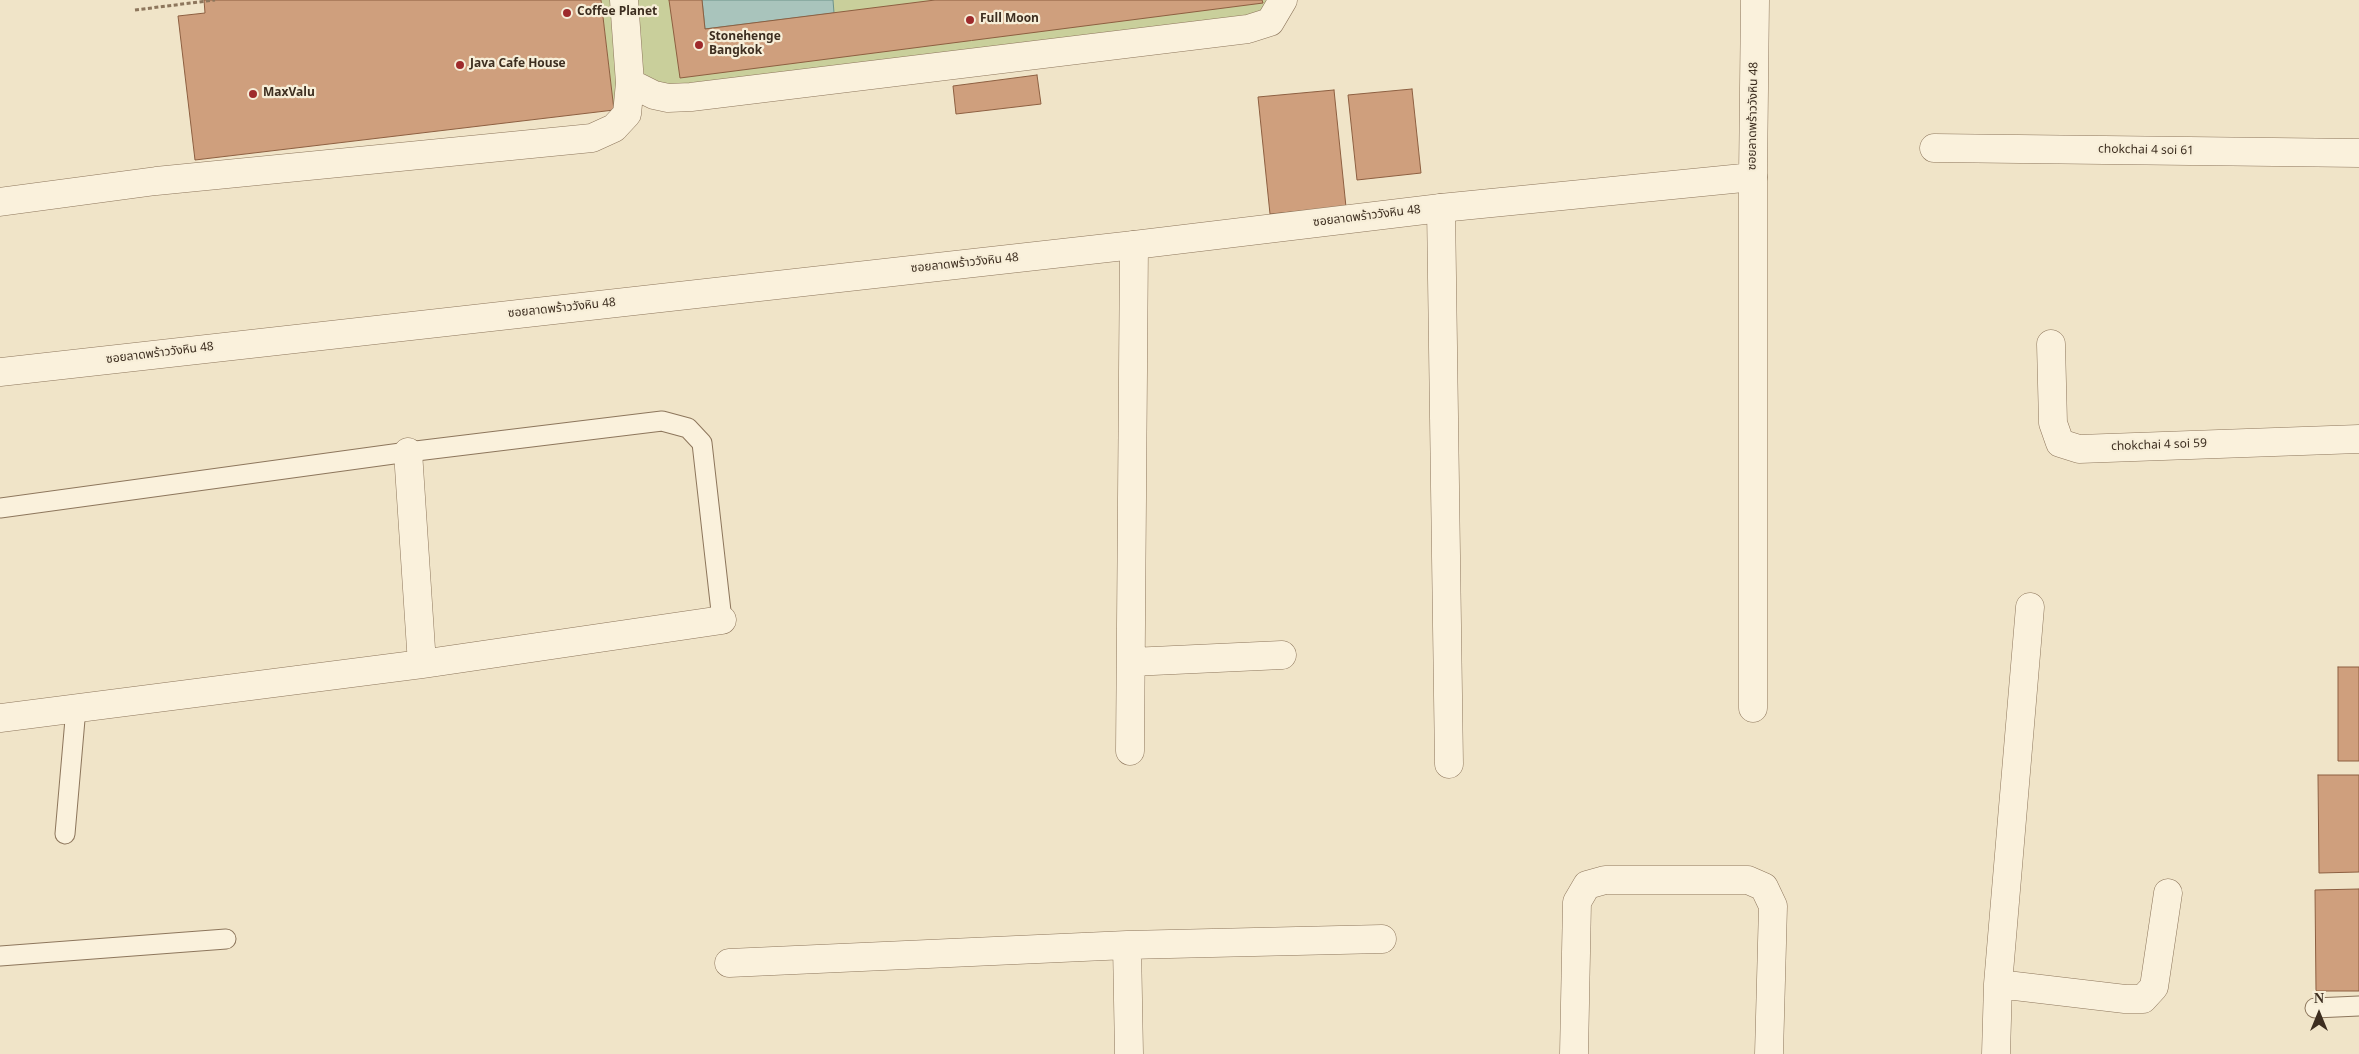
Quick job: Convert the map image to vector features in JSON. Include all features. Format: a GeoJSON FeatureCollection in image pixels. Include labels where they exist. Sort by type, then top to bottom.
{"type":"FeatureCollection","features":[{"type":"Feature","properties":{"kind":"street"},"geometry":{"type":"LineString","coordinates":[[0,202],[156,181],[592,138],[614,128],[627,114],[630,83],[624,0]]}},
{"type":"Feature","properties":{"kind":"street"},"geometry":{"type":"LineString","coordinates":[[630,83],[654,95],[668,98],[690,97],[1238,30],[1270,22],[1283,0]]}},
{"type":"Feature","properties":{"kind":"street","name":"ซอยลาดพร้าววังหิน 48"},"geometry":{"type":"LineString","coordinates":[[0,372],[1134,245],[1441,208],[1753,177],[1756,0]]}},
{"type":"Feature","properties":{"kind":"street","name":"chokchai 4 soi 61"},"geometry":{"type":"LineString","coordinates":[[1934,148],[2359,153]]}},
{"type":"Feature","properties":{"kind":"street"},"geometry":{"type":"LineString","coordinates":[[1753,177],[1753,708]]}},
{"type":"Feature","properties":{"kind":"street"},"geometry":{"type":"LineString","coordinates":[[1441,208],[1449,764]]}},
{"type":"Feature","properties":{"kind":"street"},"geometry":{"type":"LineString","coordinates":[[1130,751],[1134,245]]}},
{"type":"Feature","properties":{"kind":"street","name":"chokchai 4 soi 59"},"geometry":{"type":"LineString","coordinates":[[2051,344],[2052,423],[2060,443],[2079,449],[2359,439]]}},
{"type":"Feature","properties":{"kind":"street"},"geometry":{"type":"LineString","coordinates":[[408,452],[422,664]]}},
{"type":"Feature","properties":{"kind":"street"},"geometry":{"type":"LineString","coordinates":[[1996,1054],[1998,984],[2030,607]]}},
{"type":"Feature","properties":{"kind":"street"},"geometry":{"type":"LineString","coordinates":[[0,718],[422,664],[722,620]]}},
{"type":"Feature","properties":{"kind":"street"},"geometry":{"type":"LineString","coordinates":[[1131,662],[1282,655]]}},
{"type":"Feature","properties":{"kind":"street"},"geometry":{"type":"LineString","coordinates":[[1574,1054],[1577,902],[1587,885],[1605,880],[1748,880],[1764,887],[1773,906],[1769,1054]]}},
{"type":"Feature","properties":{"kind":"street"},"geometry":{"type":"LineString","coordinates":[[1998,984],[2125,999],[2143,999],[2154,986],[2168,893]]}},
{"type":"Feature","properties":{"kind":"street"},"geometry":{"type":"LineString","coordinates":[[729,963],[1127,945],[1382,939]]}},
{"type":"Feature","properties":{"kind":"street"},"geometry":{"type":"LineString","coordinates":[[1127,945],[1130,1054]]}},
{"type":"Feature","properties":{"kind":"lane"},"geometry":{"type":"LineString","coordinates":[[0,508],[408,452],[662,421],[688,428],[702,443],[722,620]]}},
{"type":"Feature","properties":{"kind":"lane"},"geometry":{"type":"LineString","coordinates":[[65,834],[76,708]]}},
{"type":"Feature","properties":{"kind":"lane"},"geometry":{"type":"LineString","coordinates":[[0,956],[226,939]]}},
{"type":"Feature","properties":{"kind":"lane"},"geometry":{"type":"LineString","coordinates":[[2315,1008],[2359,1006]]}},
{"type":"Feature","properties":{"kind":"path"},"geometry":{"type":"LineString","coordinates":[[135,10],[215,0]]}},
{"type":"Feature","properties":{"kind":"green space"},"geometry":{"type":"Polygon","coordinates":[[[601,0],[1277,0],[1273,24],[654,96],[614,110],[601,0]]]}},
{"type":"Feature","properties":{"kind":"water"},"geometry":{"type":"Polygon","coordinates":[[[702,0],[833,0],[834,13],[705,29],[702,0]]]}},
{"type":"Feature","properties":{"kind":"building"},"geometry":{"type":"Polygon","coordinates":[[[204,0],[601,0],[614,110],[195,160],[178,16],[205,13],[204,0]]]}},
{"type":"Feature","properties":{"kind":"building"},"geometry":{"type":"Polygon","coordinates":[[[669,0],[702,0],[705,29],[935,0],[1262,0],[1263,3],[680,78],[669,0]]]}},
{"type":"Feature","properties":{"kind":"building"},"geometry":{"type":"Polygon","coordinates":[[[1037,75],[1041,104],[956,114],[953,86],[1037,75]]]}},
{"type":"Feature","properties":{"kind":"building"},"geometry":{"type":"Polygon","coordinates":[[[1412,89],[1421,173],[1357,180],[1348,95],[1412,89]]]}},
{"type":"Feature","properties":{"kind":"building"},"geometry":{"type":"Polygon","coordinates":[[[1334,90],[1346,207],[1270,214],[1258,97],[1334,90]]]}},
{"type":"Feature","properties":{"kind":"building"},"geometry":{"type":"Polygon","coordinates":[[[2338,667],[2359,667],[2359,761],[2338,761],[2338,667]]]}},
{"type":"Feature","properties":{"kind":"building"},"geometry":{"type":"Polygon","coordinates":[[[2318,775],[2359,775],[2359,872],[2319,873],[2318,775]]]}},
{"type":"Feature","properties":{"kind":"building"},"geometry":{"type":"Polygon","coordinates":[[[2359,889],[2359,991],[2316,991],[2315,890],[2359,889]]]}},
{"type":"Feature","properties":{"kind":"place","name":"Coffee Planet"},"geometry":{"type":"Point","coordinates":[567,13]}},
{"type":"Feature","properties":{"kind":"place","name":"Full Moon"},"geometry":{"type":"Point","coordinates":[970,20]}},
{"type":"Feature","properties":{"kind":"place","name":"Stonehenge Bangkok"},"geometry":{"type":"Point","coordinates":[699,45]}},
{"type":"Feature","properties":{"kind":"place","name":"Java Cafe House"},"geometry":{"type":"Point","coordinates":[460,65]}},
{"type":"Feature","properties":{"kind":"place","name":"MaxValu"},"geometry":{"type":"Point","coordinates":[253,94]}}]}
